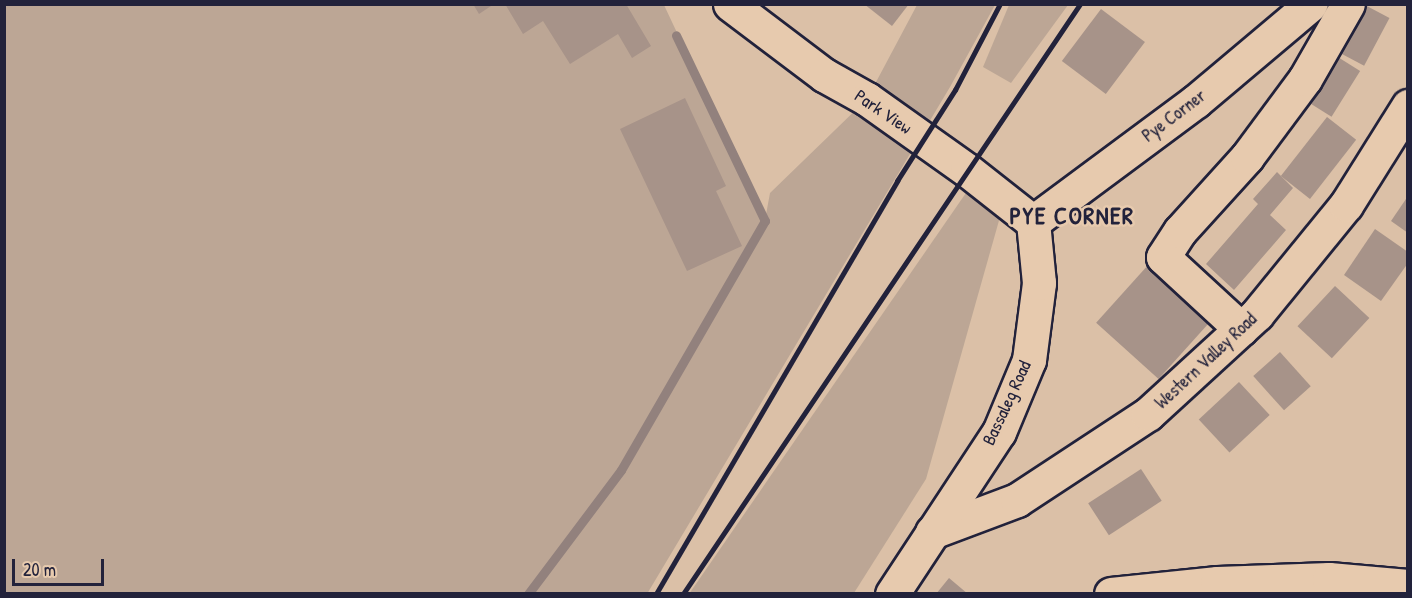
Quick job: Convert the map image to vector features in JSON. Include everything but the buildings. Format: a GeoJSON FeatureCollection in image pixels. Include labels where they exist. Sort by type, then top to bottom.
{"type":"FeatureCollection","features":[{"type":"Feature","properties":{"kind":"street","name":"Park View"},"geometry":{"type":"LineString","coordinates":[[730,4],[824,75],[867,99],[967,170],[1033,222]]}},
{"type":"Feature","properties":{"kind":"street","name":"Pye Corner"},"geometry":{"type":"LineString","coordinates":[[1033,222],[1196,101],[1311,4]]}},
{"type":"Feature","properties":{"kind":"street"},"geometry":{"type":"LineString","coordinates":[[1241,329],[1163,257],[1180,231],[1247,157],[1305,80],[1348,4]]}},
{"type":"Feature","properties":{"kind":"street","name":"Western Valley Road"},"geometry":{"type":"LineString","coordinates":[[932,532],[1026,494],[1148,414],[1241,329],[1346,205],[1407,106]]}},
{"type":"Feature","properties":{"kind":"street","name":"Bassaleg Road"},"geometry":{"type":"LineString","coordinates":[[892,594],[999,432],[1029,360],[1039,283],[1033,222]]}},
{"type":"Feature","properties":{"kind":"street"},"geometry":{"type":"LineString","coordinates":[[1111,594],[1217,583],[1329,579],[1407,586]]}},
{"type":"Feature","properties":{"kind":"shaded area"},"geometry":{"type":"Polygon","coordinates":[[[4,5],[664,5],[765,220],[770,193],[867,99],[917,5],[995,5],[950,87],[647,594],[5,593],[4,5]],[[763,224],[717,312],[761,236],[763,224]]]}},
{"type":"Feature","properties":{"kind":"shaded area"},"geometry":{"type":"Polygon","coordinates":[[[1009,5],[1068,5],[1011,83],[983,67],[1009,5]]]}},
{"type":"Feature","properties":{"kind":"shaded area"},"geometry":{"type":"Polygon","coordinates":[[[968,190],[1000,217],[926,479],[854,593],[689,594],[968,190]]]}},
{"type":"Feature","properties":{"kind":"waterway"},"geometry":{"type":"LineString","coordinates":[[528,594],[621,470],[765,221],[676,35]]}},
{"type":"Feature","properties":{"kind":"railway"},"geometry":{"type":"LineString","coordinates":[[656,594],[897,181],[955,90],[1000,4]]}},
{"type":"Feature","properties":{"kind":"railway"},"geometry":{"type":"LineString","coordinates":[[683,594],[1080,4]]}},
{"type":"Feature","properties":{"kind":"district","name":"PYE CORNER"},"geometry":{"type":"Point","coordinates":[1072,216]}}]}
